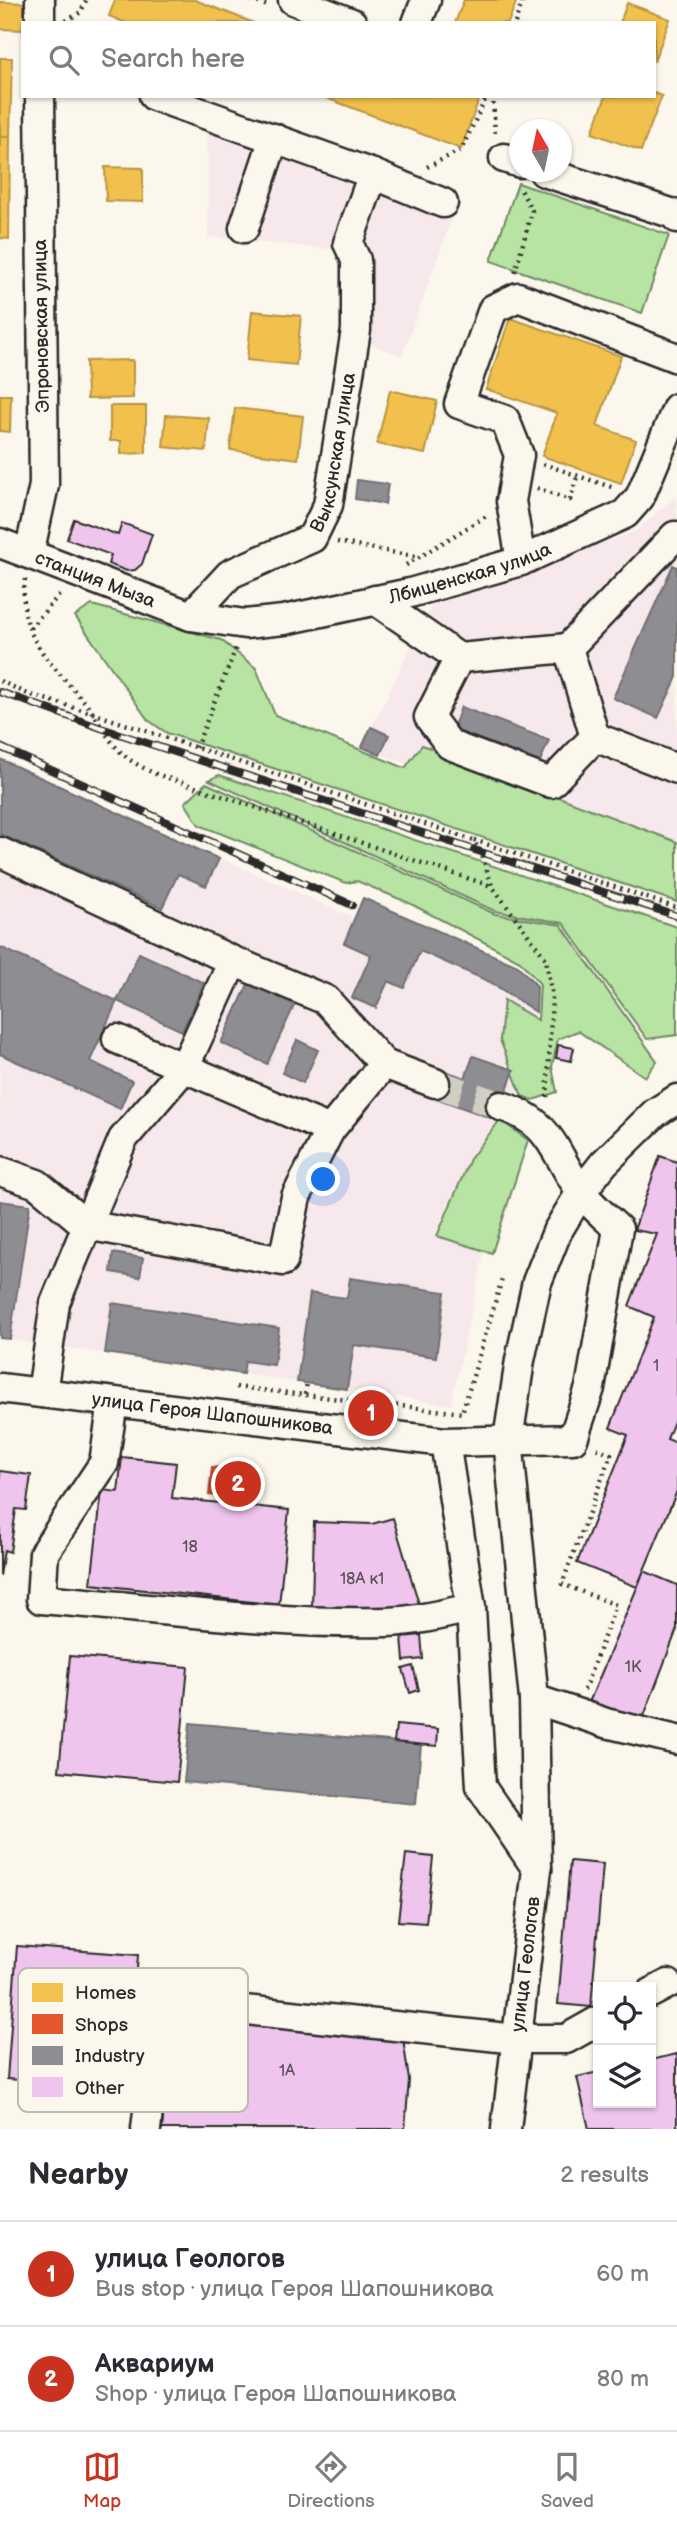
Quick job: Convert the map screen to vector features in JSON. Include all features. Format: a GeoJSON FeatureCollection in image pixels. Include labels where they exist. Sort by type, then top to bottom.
{"type":"FeatureCollection","features":[{"type":"Feature","properties":{"kind":"street"},"geometry":{"type":"LineString","coordinates":[[40,0],[40,21]]}},
{"type":"Feature","properties":{"kind":"street"},"geometry":{"type":"LineString","coordinates":[[293,0],[347,21]]}},
{"type":"Feature","properties":{"kind":"street"},"geometry":{"type":"LineString","coordinates":[[418,21],[426,0]]}},
{"type":"Feature","properties":{"kind":"street","name":"Эпроновская улица"},"geometry":{"type":"LineString","coordinates":[[29,554],[44,485],[40,98]]}},
{"type":"Feature","properties":{"kind":"street"},"geometry":{"type":"LineString","coordinates":[[160,98],[384,178],[443,203]]}},
{"type":"Feature","properties":{"kind":"street"},"geometry":{"type":"LineString","coordinates":[[244,228],[274,138]]}},
{"type":"Feature","properties":{"kind":"street","name":"Выксунская улица"},"geometry":{"type":"LineString","coordinates":[[191,616],[230,574],[312,537],[328,505],[356,330],[356,260],[348,243],[384,178]]}},
{"type":"Feature","properties":{"kind":"street"},"geometry":{"type":"LineString","coordinates":[[572,181],[674,214],[677,218]]}},
{"type":"Feature","properties":{"kind":"street"},"geometry":{"type":"LineString","coordinates":[[521,561],[515,479],[505,420],[459,404],[494,309],[517,297],[677,358]]}},
{"type":"Feature","properties":{"kind":"street","name":"Лбищенская улица"},"geometry":{"type":"LineString","coordinates":[[191,616],[245,624],[284,620],[410,593],[521,561],[625,514],[640,497],[675,423]]}},
{"type":"Feature","properties":{"kind":"street"},"geometry":{"type":"LineString","coordinates":[[375,600],[458,658],[568,648],[677,536]]}},
{"type":"Feature","properties":{"kind":"street","name":"станция Мыза"},"geometry":{"type":"LineString","coordinates":[[0,543],[191,616]]}},
{"type":"Feature","properties":{"kind":"street"},"geometry":{"type":"LineString","coordinates":[[568,648],[595,737]]}},
{"type":"Feature","properties":{"kind":"street"},"geometry":{"type":"LineString","coordinates":[[458,658],[429,717],[450,745],[551,783],[595,737]]}},
{"type":"Feature","properties":{"kind":"street"},"geometry":{"type":"LineString","coordinates":[[595,737],[677,769]]}},
{"type":"Feature","properties":{"kind":"street"},"geometry":{"type":"LineString","coordinates":[[0,852],[233,961],[326,1000],[384,1064],[435,1083]]}},
{"type":"Feature","properties":{"kind":"street"},"geometry":{"type":"LineString","coordinates":[[42,1393],[55,1303],[123,1139],[184,1068],[233,961]]}},
{"type":"Feature","properties":{"kind":"street"},"geometry":{"type":"LineString","coordinates":[[117,1039],[330,1130]]}},
{"type":"Feature","properties":{"kind":"street"},"geometry":{"type":"LineString","coordinates":[[0,1171],[37,1184],[86,1225],[283,1261],[296,1197],[330,1130],[384,1064]]}},
{"type":"Feature","properties":{"kind":"street","name":"улица Геологов"},"geometry":{"type":"LineString","coordinates":[[506,2129],[537,1869],[534,1699],[508,1440],[520,1360],[537,1282],[557,1231],[581,1192],[604,1163],[655,1113],[677,1099]]}},
{"type":"Feature","properties":{"kind":"street"},"geometry":{"type":"LineString","coordinates":[[501,1106],[515,1110],[546,1132],[581,1192],[618,1229],[590,1388],[573,1439]]}},
{"type":"Feature","properties":{"kind":"street","name":"улица Героя Шапошникова"},"geometry":{"type":"LineString","coordinates":[[0,1388],[445,1442],[573,1439]]}},
{"type":"Feature","properties":{"kind":"street"},"geometry":{"type":"LineString","coordinates":[[113,1402],[104,1464],[44,1553],[41,1599],[292,1620],[388,1622],[471,1608]]}},
{"type":"Feature","properties":{"kind":"street"},"geometry":{"type":"LineString","coordinates":[[445,1442],[471,1608],[481,1787],[537,1869]]}},
{"type":"Feature","properties":{"kind":"street"},"geometry":{"type":"LineString","coordinates":[[534,1699],[606,1723],[677,1741]]}},
{"type":"Feature","properties":{"kind":"street"},"geometry":{"type":"LineString","coordinates":[[248,2010],[517,2039],[566,2039],[593,2024]]}},
{"type":"Feature","properties":{"kind":"path"},"geometry":{"type":"LineString","coordinates":[[67,21],[81,12],[86,0]]}},
{"type":"Feature","properties":{"kind":"path"},"geometry":{"type":"LineString","coordinates":[[516,21],[523,0]]}},
{"type":"Feature","properties":{"kind":"path"},"geometry":{"type":"LineString","coordinates":[[384,178],[461,150],[486,98]]}},
{"type":"Feature","properties":{"kind":"path"},"geometry":{"type":"LineString","coordinates":[[493,98],[495,138],[509,157]]}},
{"type":"Feature","properties":{"kind":"path"},"geometry":{"type":"LineString","coordinates":[[517,297],[514,269],[532,211],[520,182]]}},
{"type":"Feature","properties":{"kind":"path"},"geometry":{"type":"LineString","coordinates":[[515,479],[570,500],[577,477]]}},
{"type":"Feature","properties":{"kind":"path"},"geometry":{"type":"LineString","coordinates":[[398,570],[419,557],[515,479],[577,477],[640,497]]}},
{"type":"Feature","properties":{"kind":"path"},"geometry":{"type":"LineString","coordinates":[[312,537],[419,557]]}},
{"type":"Feature","properties":{"kind":"path"},"geometry":{"type":"LineString","coordinates":[[29,554],[23,605],[29,628],[43,657],[125,756],[153,773],[492,886]]}},
{"type":"Feature","properties":{"kind":"path"},"geometry":{"type":"LineString","coordinates":[[29,628],[79,573]]}},
{"type":"Feature","properties":{"kind":"path"},"geometry":{"type":"LineString","coordinates":[[196,748],[245,624]]}},
{"type":"Feature","properties":{"kind":"path"},"geometry":{"type":"LineString","coordinates":[[0,681],[28,694],[677,908]]}},
{"type":"Feature","properties":{"kind":"path"},"geometry":{"type":"LineString","coordinates":[[473,840],[481,852],[492,886],[546,960],[552,997],[547,1087]]}},
{"type":"Feature","properties":{"kind":"path"},"geometry":{"type":"LineString","coordinates":[[228,1387],[462,1413],[503,1276]]}},
{"type":"Feature","properties":{"kind":"path"},"geometry":{"type":"LineString","coordinates":[[305,1394],[307,1383]]}},
{"type":"Feature","properties":{"kind":"path"},"geometry":{"type":"LineString","coordinates":[[573,1439],[611,1454],[562,1584],[616,1605],[575,1712]]}},
{"type":"Feature","properties":{"kind":"shaded area"},"geometry":{"type":"Polygon","coordinates":[[[215,108],[459,199],[402,356],[340,332],[344,302],[339,250],[208,237],[207,125],[215,108]]]}},
{"type":"Feature","properties":{"kind":"shaded area"},"geometry":{"type":"Polygon","coordinates":[[[677,496],[677,864],[362,747],[433,602],[634,532],[677,496]]]}},
{"type":"Feature","properties":{"kind":"shaded area"},"geometry":{"type":"Polygon","coordinates":[[[0,759],[354,918],[363,898],[518,966],[537,986],[536,1012],[451,1405],[0,1338],[0,759]]]}},
{"type":"Feature","properties":{"kind":"green space"},"geometry":{"type":"Polygon","coordinates":[[[518,183],[669,235],[642,313],[491,261],[518,183]]]}},
{"type":"Feature","properties":{"kind":"green space"},"geometry":{"type":"Polygon","coordinates":[[[92,605],[221,640],[256,668],[275,715],[405,768],[422,745],[677,842],[677,902],[167,733],[148,720],[75,616],[92,605]]]}},
{"type":"Feature","properties":{"kind":"green space"},"geometry":{"type":"Polygon","coordinates":[[[219,775],[677,927],[677,1035],[647,1039],[563,923],[495,911],[209,780],[219,775]]]}},
{"type":"Feature","properties":{"kind":"green space"},"geometry":{"type":"Polygon","coordinates":[[[206,783],[495,914],[561,925],[657,1061],[645,1077],[578,1031],[558,1039],[552,1067],[557,1092],[533,1100],[522,1096],[500,1040],[504,1000],[538,1020],[540,984],[520,961],[409,903],[357,881],[346,883],[199,825],[185,803],[206,783]]]}},
{"type":"Feature","properties":{"kind":"green space"},"geometry":{"type":"Polygon","coordinates":[[[500,1120],[528,1140],[492,1253],[437,1236],[470,1159],[500,1120]]]}},
{"type":"Feature","properties":{"kind":"building: Homes"},"geometry":{"type":"Polygon","coordinates":[[[115,0],[195,0],[249,21],[121,21],[109,16],[115,0]]]}},
{"type":"Feature","properties":{"kind":"building: Homes"},"geometry":{"type":"Polygon","coordinates":[[[464,0],[517,0],[509,21],[456,21],[464,0]]]}},
{"type":"Feature","properties":{"kind":"building: Homes"},"geometry":{"type":"Polygon","coordinates":[[[0,2],[25,3],[21,30],[0,29],[0,2]]]}},
{"type":"Feature","properties":{"kind":"building: Homes"},"geometry":{"type":"Polygon","coordinates":[[[627,3],[670,19],[656,57],[656,21],[621,21],[627,3]]]}},
{"type":"Feature","properties":{"kind":"building: Homes"},"geometry":{"type":"Polygon","coordinates":[[[0,58],[12,58],[10,137],[0,137],[0,58]]]}},
{"type":"Feature","properties":{"kind":"building: Homes"},"geometry":{"type":"Polygon","coordinates":[[[656,94],[662,96],[641,151],[592,133],[605,98],[656,98],[656,94]]]}},
{"type":"Feature","properties":{"kind":"building: Homes"},"geometry":{"type":"Polygon","coordinates":[[[326,98],[479,98],[461,149],[326,98]]]}},
{"type":"Feature","properties":{"kind":"building: Homes"},"geometry":{"type":"Polygon","coordinates":[[[0,137],[10,137],[9,239],[0,238],[0,137]]]}},
{"type":"Feature","properties":{"kind":"building: Homes"},"geometry":{"type":"Polygon","coordinates":[[[105,167],[143,168],[143,202],[106,201],[105,167]]]}},
{"type":"Feature","properties":{"kind":"building: Homes"},"geometry":{"type":"Polygon","coordinates":[[[252,311],[301,316],[296,365],[247,360],[252,311]]]}},
{"type":"Feature","properties":{"kind":"building: Homes"},"geometry":{"type":"Polygon","coordinates":[[[510,318],[621,356],[597,426],[636,440],[621,483],[542,456],[557,413],[486,389],[510,318]]]}},
{"type":"Feature","properties":{"kind":"building: Homes"},"geometry":{"type":"Polygon","coordinates":[[[133,360],[133,398],[87,399],[86,361],[133,360]]]}},
{"type":"Feature","properties":{"kind":"building: Homes"},"geometry":{"type":"Polygon","coordinates":[[[390,390],[437,401],[425,454],[377,444],[390,390]]]}},
{"type":"Feature","properties":{"kind":"building: Homes"},"geometry":{"type":"Polygon","coordinates":[[[0,395],[11,395],[10,432],[0,431],[0,395]]]}},
{"type":"Feature","properties":{"kind":"building: Homes"},"geometry":{"type":"Polygon","coordinates":[[[110,406],[146,406],[146,453],[121,454],[121,441],[110,441],[110,406]]]}},
{"type":"Feature","properties":{"kind":"building: Homes"},"geometry":{"type":"Polygon","coordinates":[[[235,408],[303,416],[298,459],[230,450],[235,408]]]}},
{"type":"Feature","properties":{"kind":"building: Homes"},"geometry":{"type":"Polygon","coordinates":[[[166,415],[209,418],[206,451],[163,447],[166,415]]]}},
{"type":"Feature","properties":{"kind":"building: Shops"},"geometry":{"type":"Polygon","coordinates":[[[212,1467],[251,1471],[248,1499],[209,1495],[212,1467]]]}},
{"type":"Feature","properties":{"kind":"building: Industry"},"geometry":{"type":"Polygon","coordinates":[[[357,480],[388,484],[385,504],[355,499],[357,480]]]}},
{"type":"Feature","properties":{"kind":"building: Industry"},"geometry":{"type":"Polygon","coordinates":[[[673,565],[677,567],[677,677],[658,718],[613,698],[673,565]]]}},
{"type":"Feature","properties":{"kind":"building: Industry"},"geometry":{"type":"Polygon","coordinates":[[[461,707],[549,740],[540,762],[453,729],[461,707]]]}},
{"type":"Feature","properties":{"kind":"building: Industry"},"geometry":{"type":"Polygon","coordinates":[[[371,727],[389,735],[380,755],[362,747],[371,727]]]}},
{"type":"Feature","properties":{"kind":"building: Industry"},"geometry":{"type":"Polygon","coordinates":[[[0,759],[219,859],[206,886],[178,874],[162,908],[0,834],[0,759]]]}},
{"type":"Feature","properties":{"kind":"building: Industry"},"geometry":{"type":"Polygon","coordinates":[[[363,898],[518,966],[537,986],[536,1012],[490,982],[420,951],[404,988],[388,981],[376,1008],[352,998],[371,955],[344,943],[363,898]]]}},
{"type":"Feature","properties":{"kind":"building: Industry"},"geometry":{"type":"Polygon","coordinates":[[[0,947],[117,1001],[90,1061],[132,1081],[120,1109],[0,1054],[0,947]]]}},
{"type":"Feature","properties":{"kind":"building: Industry"},"geometry":{"type":"Polygon","coordinates":[[[139,953],[204,983],[182,1031],[117,1001],[139,953]]]}},
{"type":"Feature","properties":{"kind":"building: Industry"},"geometry":{"type":"Polygon","coordinates":[[[249,982],[295,1004],[267,1064],[221,1043],[249,982]]]}},
{"type":"Feature","properties":{"kind":"building: Industry"},"geometry":{"type":"Polygon","coordinates":[[[297,1040],[318,1050],[303,1083],[282,1073],[297,1040]]]}},
{"type":"Feature","properties":{"kind":"building: Industry"},"geometry":{"type":"Polygon","coordinates":[[[473,1056],[514,1070],[496,1120],[430,1096],[440,1069],[465,1078],[473,1056]]]}},
{"type":"Feature","properties":{"kind":"building: Industry"},"geometry":{"type":"Polygon","coordinates":[[[0,1201],[30,1205],[10,1339],[0,1338],[0,1201]]]}},
{"type":"Feature","properties":{"kind":"building: Industry"},"geometry":{"type":"Polygon","coordinates":[[[113,1253],[143,1258],[140,1277],[111,1272],[113,1253]]]}},
{"type":"Feature","properties":{"kind":"building: Industry"},"geometry":{"type":"Polygon","coordinates":[[[350,1278],[445,1292],[436,1357],[354,1345],[347,1389],[297,1382],[310,1293],[347,1298],[350,1278]]]}},
{"type":"Feature","properties":{"kind":"building: Industry"},"geometry":{"type":"Polygon","coordinates":[[[112,1303],[279,1328],[274,1365],[245,1361],[243,1374],[105,1353],[112,1303]]]}},
{"type":"Feature","properties":{"kind":"building: Industry"},"geometry":{"type":"Polygon","coordinates":[[[190,1723],[421,1744],[416,1804],[184,1782],[190,1723]]]}},
{"type":"Feature","properties":{"kind":"building: Other"},"geometry":{"type":"Polygon","coordinates":[[[74,519],[118,535],[122,523],[152,534],[142,564],[135,570],[127,571],[108,564],[111,555],[67,539],[74,519]]]}},
{"type":"Feature","properties":{"kind":"building: Other"},"geometry":{"type":"Polygon","coordinates":[[[558,1045],[574,1048],[571,1061],[556,1058],[558,1045]]]}},
{"type":"Feature","properties":{"kind":"building: Other"},"geometry":{"type":"Polygon","coordinates":[[[660,1156],[677,1162],[677,1414],[667,1439],[677,1443],[677,1491],[637,1587],[577,1563],[628,1435],[610,1428],[654,1317],[629,1306],[657,1234],[634,1230],[660,1156]]]}},
{"type":"Feature","properties":{"kind":"building: Other"},"geometry":{"type":"Polygon","coordinates":[[[122,1457],[176,1463],[172,1498],[289,1510],[279,1605],[91,1584],[102,1490],[118,1492],[122,1457]]]}},
{"type":"Feature","properties":{"kind":"building: Other"},"geometry":{"type":"Polygon","coordinates":[[[0,1471],[31,1475],[26,1510],[16,1509],[10,1552],[4,1550],[0,1576],[0,1471]]]}},
{"type":"Feature","properties":{"kind":"building: Other"},"geometry":{"type":"Polygon","coordinates":[[[393,1518],[419,1604],[399,1610],[312,1608],[314,1522],[372,1524],[393,1518]]]}},
{"type":"Feature","properties":{"kind":"building: Other"},"geometry":{"type":"Polygon","coordinates":[[[644,1571],[677,1585],[677,1629],[641,1724],[588,1705],[644,1571]]]}},
{"type":"Feature","properties":{"kind":"building: Other"},"geometry":{"type":"Polygon","coordinates":[[[421,1635],[423,1659],[404,1661],[402,1637],[421,1635]]]}},
{"type":"Feature","properties":{"kind":"building: Other"},"geometry":{"type":"Polygon","coordinates":[[[70,1656],[188,1667],[177,1782],[59,1771],[70,1656]]]}},
{"type":"Feature","properties":{"kind":"building: Other"},"geometry":{"type":"Polygon","coordinates":[[[413,1666],[419,1690],[410,1693],[403,1669],[413,1666]]]}},
{"type":"Feature","properties":{"kind":"building: Other"},"geometry":{"type":"Polygon","coordinates":[[[396,1725],[438,1729],[437,1746],[394,1742],[396,1725]]]}},
{"type":"Feature","properties":{"kind":"building: Other"},"geometry":{"type":"Polygon","coordinates":[[[406,1854],[433,1857],[426,1923],[398,1921],[406,1854]]]}},
{"type":"Feature","properties":{"kind":"building: Other"},"geometry":{"type":"Polygon","coordinates":[[[570,1861],[603,1864],[591,2007],[558,2004],[570,1861]]]}},
{"type":"Feature","properties":{"kind":"building: Other"},"geometry":{"type":"Polygon","coordinates":[[[17,1946],[138,1955],[137,1968],[18,1968],[18,2080],[7,2079],[17,1946]]]}},
{"type":"Feature","properties":{"kind":"building: Other"},"geometry":{"type":"Polygon","coordinates":[[[248,2025],[403,2038],[409,2080],[405,2129],[162,2129],[164,2112],[248,2112],[248,2025]]]}},
{"type":"Feature","properties":{"kind":"building: Other"},"geometry":{"type":"Polygon","coordinates":[[[677,2054],[677,2129],[589,2129],[577,2077],[593,2073],[593,2108],[656,2108],[656,2059],[677,2054]]]}},
{"type":"Feature","properties":{"kind":"tunnel"},"geometry":{"type":"LineString","coordinates":[[435,1083],[501,1106]]}},
{"type":"Feature","properties":{"kind":"railway"},"geometry":{"type":"LineString","coordinates":[[0,692],[101,728],[677,916]]}},
{"type":"Feature","properties":{"kind":"railway"},"geometry":{"type":"LineString","coordinates":[[0,747],[352,905]]}},
{"type":"Feature","properties":{"kind":"place","name":"улица Геологов"},"geometry":{"type":"Point","coordinates":[371,1413]}},
{"type":"Feature","properties":{"kind":"place","name":"Аквариум"},"geometry":{"type":"Point","coordinates":[238,1484]}}]}
